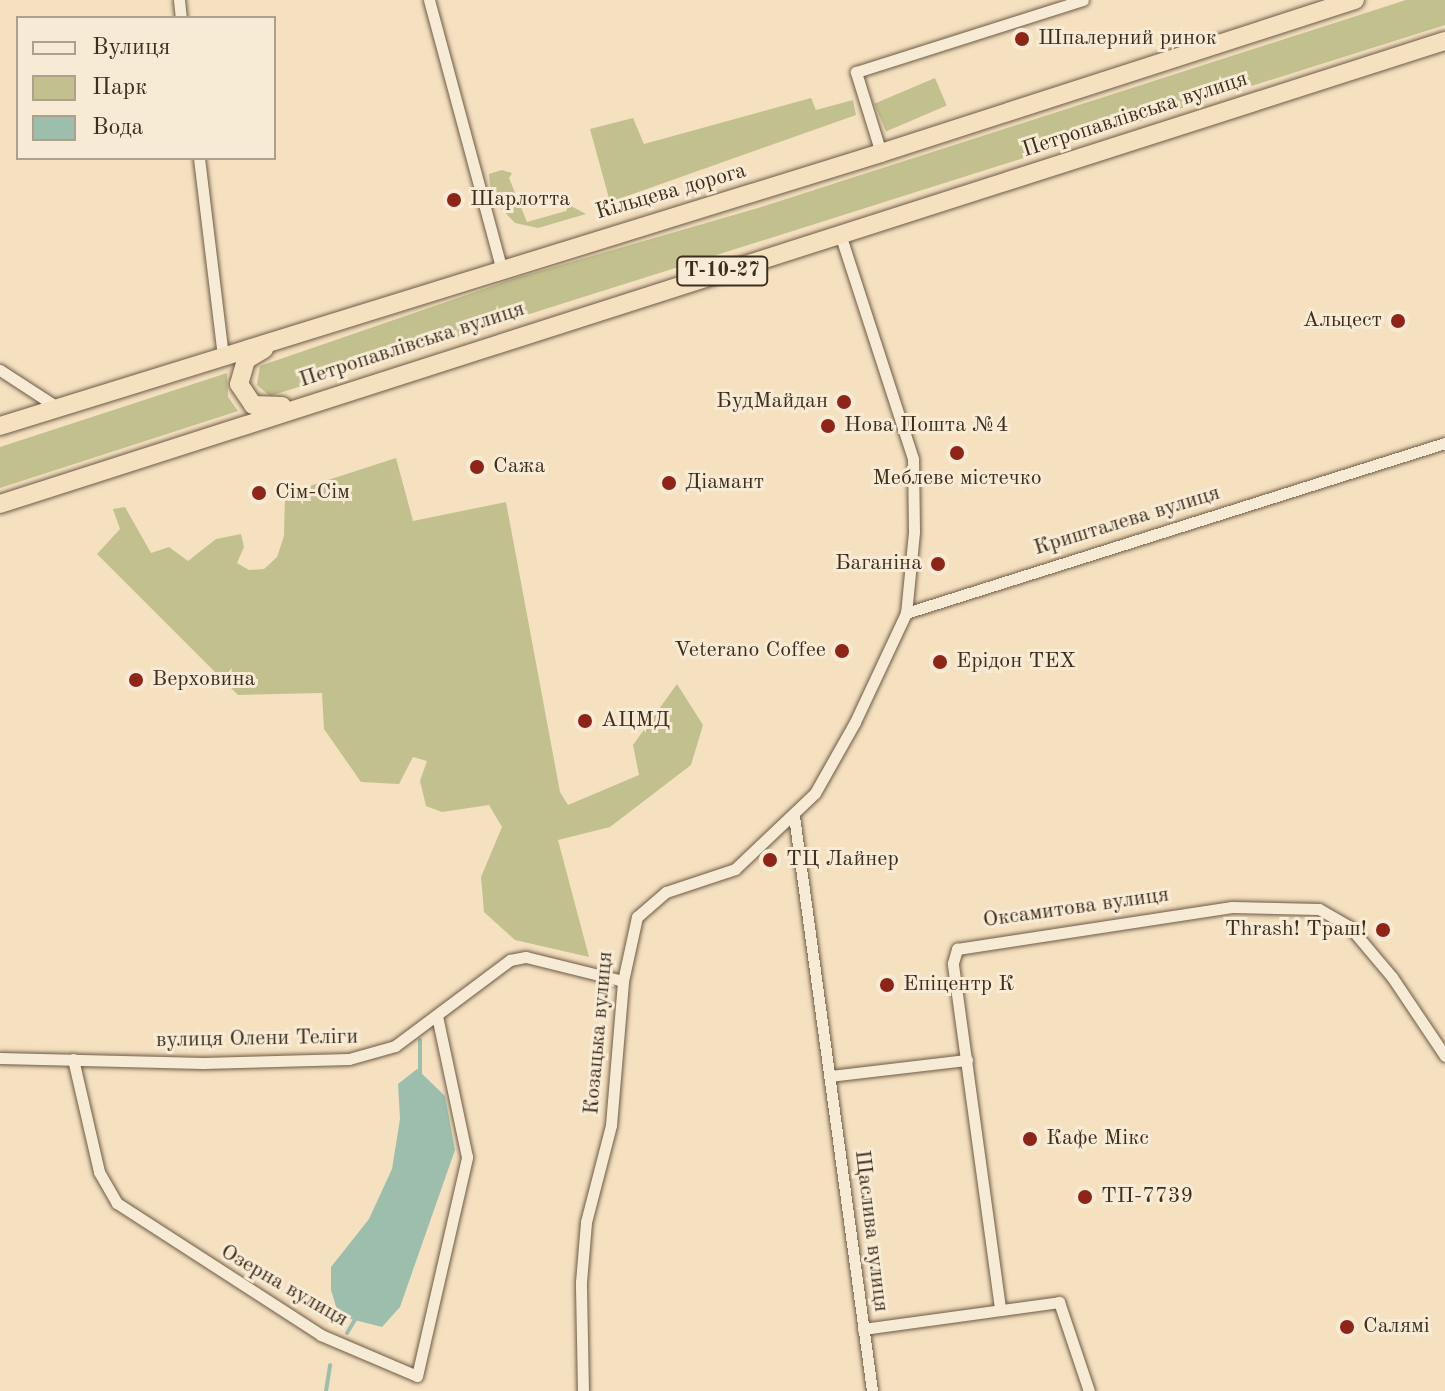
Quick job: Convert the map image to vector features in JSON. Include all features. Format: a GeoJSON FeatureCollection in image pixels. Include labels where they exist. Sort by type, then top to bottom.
{"type":"FeatureCollection","features":[{"type":"Feature","properties":{"kind":"highway","name":"Кільцева дорога"},"geometry":{"type":"LineString","coordinates":[[0,426],[501,267],[881,153],[1355,0]]}},
{"type":"Feature","properties":{"kind":"highway","name":"Петропавлівська вулиця"},"geometry":{"type":"LineString","coordinates":[[0,504],[307,403],[1445,41]]}},
{"type":"Feature","properties":{"kind":"highway"},"geometry":{"type":"LineString","coordinates":[[283,336],[246,360],[239,371],[243,395],[264,408],[307,403]]}},
{"type":"Feature","properties":{"kind":"street"},"geometry":{"type":"LineString","coordinates":[[430,0],[501,267]]}},
{"type":"Feature","properties":{"kind":"street"},"geometry":{"type":"LineString","coordinates":[[881,153],[856,72],[1083,0]]}},
{"type":"Feature","properties":{"kind":"street"},"geometry":{"type":"LineString","coordinates":[[199,160],[223,355]]}},
{"type":"Feature","properties":{"kind":"street"},"geometry":{"type":"LineString","coordinates":[[840,234],[913,459],[914,532],[906,613]]}},
{"type":"Feature","properties":{"kind":"street"},"geometry":{"type":"LineString","coordinates":[[0,370],[57,407]]}},
{"type":"Feature","properties":{"kind":"street","name":"Кришталева вулиця"},"geometry":{"type":"LineString","coordinates":[[906,613],[1445,443]]}},
{"type":"Feature","properties":{"kind":"street","name":"Козацька вулиця"},"geometry":{"type":"LineString","coordinates":[[583,1391],[586,1222],[611,1125],[623,981],[629,940],[637,917],[651,901],[666,892],[722,876],[794,816],[827,772],[869,693],[906,613]]}},
{"type":"Feature","properties":{"kind":"street","name":"Щаслива вулиця"},"geometry":{"type":"LineString","coordinates":[[794,816],[872,1391]]}},
{"type":"Feature","properties":{"kind":"street","name":"Оксамитова вулиця"},"geometry":{"type":"LineString","coordinates":[[1000,1308],[953,963],[957,949],[968,943],[1232,907],[1298,906],[1319,909],[1349,926],[1392,977],[1445,1056]]}},
{"type":"Feature","properties":{"kind":"street","name":"вулиця Олени Теліги"},"geometry":{"type":"LineString","coordinates":[[0,1058],[203,1063],[349,1059],[395,1046],[437,1016],[456,996],[510,960],[526,957],[623,981]]}},
{"type":"Feature","properties":{"kind":"street","name":"Озерна вулиця"},"geometry":{"type":"LineString","coordinates":[[73,1059],[99,1172],[117,1203],[321,1335],[417,1376],[467,1157],[464,1121],[448,1082],[437,1016]]}},
{"type":"Feature","properties":{"kind":"street"},"geometry":{"type":"LineString","coordinates":[[830,1076],[967,1060]]}},
{"type":"Feature","properties":{"kind":"street"},"geometry":{"type":"LineString","coordinates":[[863,1329],[1059,1302],[1089,1391]]}},
{"type":"Feature","properties":{"kind":"green space"},"geometry":{"type":"Polygon","coordinates":[[[1406,0],[1445,0],[1445,25],[270,396],[257,385],[260,366],[516,278],[758,208],[1406,0]]]}},
{"type":"Feature","properties":{"kind":"green space"},"geometry":{"type":"Polygon","coordinates":[[[935,78],[947,106],[886,131],[874,104],[935,78]]]}},
{"type":"Feature","properties":{"kind":"green space"},"geometry":{"type":"Polygon","coordinates":[[[811,98],[816,110],[853,100],[856,115],[610,202],[590,129],[633,118],[644,144],[811,98]]]}},
{"type":"Feature","properties":{"kind":"green space"},"geometry":{"type":"Polygon","coordinates":[[[502,170],[512,173],[509,178],[527,222],[566,211],[569,205],[586,214],[538,228],[515,223],[500,207],[490,185],[489,174],[502,170]]]}},
{"type":"Feature","properties":{"kind":"green space"},"geometry":{"type":"Polygon","coordinates":[[[227,373],[228,397],[238,411],[0,488],[0,447],[227,373]]]}},
{"type":"Feature","properties":{"kind":"green space"},"geometry":{"type":"Polygon","coordinates":[[[396,458],[413,521],[506,502],[560,792],[568,805],[639,775],[633,745],[677,684],[703,725],[691,765],[610,827],[558,840],[589,957],[515,940],[484,912],[481,877],[502,827],[489,805],[442,812],[426,806],[420,781],[427,761],[413,757],[399,784],[361,782],[324,729],[322,693],[238,695],[97,554],[120,529],[113,509],[125,507],[151,553],[169,547],[188,561],[216,539],[241,534],[244,547],[237,563],[249,570],[264,569],[277,557],[284,536],[285,494],[396,458]]]}},
{"type":"Feature","properties":{"kind":"water"},"geometry":{"type":"Polygon","coordinates":[[[417,1069],[445,1096],[455,1150],[400,1307],[382,1327],[339,1316],[331,1290],[331,1267],[369,1219],[392,1169],[400,1119],[398,1084],[417,1069]]]}},
{"type":"Feature","properties":{"kind":"waterway"},"geometry":{"type":"LineString","coordinates":[[420,1040],[420,1073]]}},
{"type":"Feature","properties":{"kind":"waterway"},"geometry":{"type":"LineString","coordinates":[[347,1333],[358,1315]]}},
{"type":"Feature","properties":{"kind":"waterway"},"geometry":{"type":"LineString","coordinates":[[326,1391],[330,1365]]}},
{"type":"Feature","properties":{"kind":"place","name":"Шпалерний ринок"},"geometry":{"type":"Point","coordinates":[1022,39]}},
{"type":"Feature","properties":{"kind":"place","name":"Шарлотта"},"geometry":{"type":"Point","coordinates":[454,200]}},
{"type":"Feature","properties":{"kind":"place","name":"Альцест"},"geometry":{"type":"Point","coordinates":[1398,321]}},
{"type":"Feature","properties":{"kind":"place","name":"БудМайдан"},"geometry":{"type":"Point","coordinates":[844,402]}},
{"type":"Feature","properties":{"kind":"place","name":"Нова Пошта №4"},"geometry":{"type":"Point","coordinates":[828,426]}},
{"type":"Feature","properties":{"kind":"place","name":"Меблеве містечко"},"geometry":{"type":"Point","coordinates":[957,453]}},
{"type":"Feature","properties":{"kind":"place","name":"Сажа"},"geometry":{"type":"Point","coordinates":[477,467]}},
{"type":"Feature","properties":{"kind":"place","name":"Діамант"},"geometry":{"type":"Point","coordinates":[669,483]}},
{"type":"Feature","properties":{"kind":"place","name":"Сім-Сім"},"geometry":{"type":"Point","coordinates":[259,493]}},
{"type":"Feature","properties":{"kind":"place","name":"Баганіна"},"geometry":{"type":"Point","coordinates":[938,564]}},
{"type":"Feature","properties":{"kind":"place","name":"Veterano Coffee"},"geometry":{"type":"Point","coordinates":[842,651]}},
{"type":"Feature","properties":{"kind":"place","name":"Ерідон ТЕХ"},"geometry":{"type":"Point","coordinates":[940,662]}},
{"type":"Feature","properties":{"kind":"place","name":"Верховина"},"geometry":{"type":"Point","coordinates":[136,680]}},
{"type":"Feature","properties":{"kind":"place","name":"АЦМД"},"geometry":{"type":"Point","coordinates":[585,721]}},
{"type":"Feature","properties":{"kind":"place","name":"ТЦ Лайнер"},"geometry":{"type":"Point","coordinates":[770,860]}},
{"type":"Feature","properties":{"kind":"place","name":"Thrash! Траш!"},"geometry":{"type":"Point","coordinates":[1383,930]}},
{"type":"Feature","properties":{"kind":"place","name":"Епіцентр К"},"geometry":{"type":"Point","coordinates":[887,985]}},
{"type":"Feature","properties":{"kind":"place","name":"Кафе Мікс"},"geometry":{"type":"Point","coordinates":[1030,1139]}},
{"type":"Feature","properties":{"kind":"place","name":"ТП-7739"},"geometry":{"type":"Point","coordinates":[1085,1197]}},
{"type":"Feature","properties":{"kind":"place","name":"Салямі"},"geometry":{"type":"Point","coordinates":[1347,1327]}}]}
